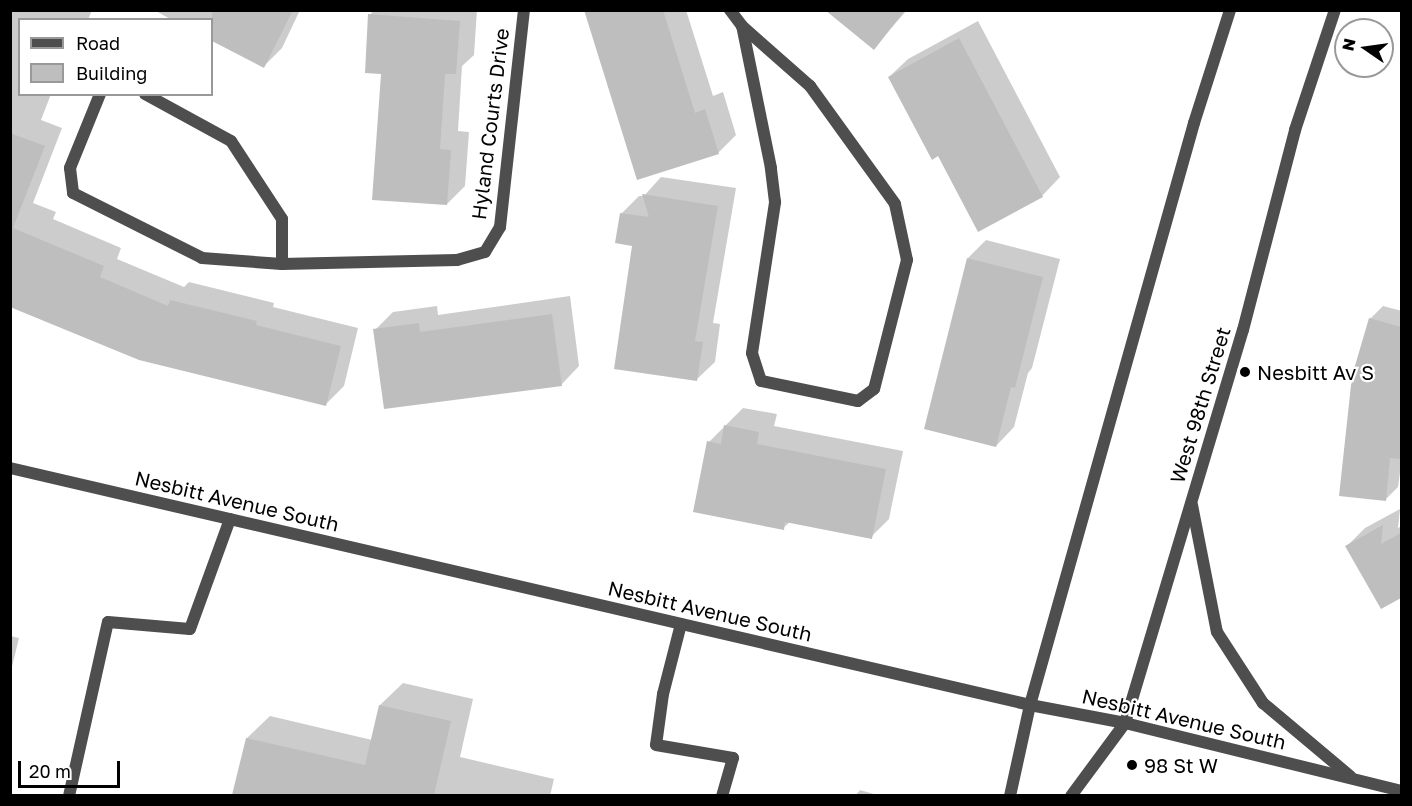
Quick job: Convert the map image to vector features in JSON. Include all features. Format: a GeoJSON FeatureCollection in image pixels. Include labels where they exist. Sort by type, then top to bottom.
{"type":"FeatureCollection","features":[{"type":"Feature","properties":{"kind":"street","name":"Hyland Courts Drive"},"geometry":{"type":"LineString","coordinates":[[99,96],[70,168],[73,193],[202,258],[282,264],[457,260],[485,252],[500,227],[524,10]]}},
{"type":"Feature","properties":{"kind":"street"},"geometry":{"type":"LineString","coordinates":[[730,10],[742,26],[810,86],[895,204],[907,260],[874,390],[858,401],[760,381],[752,353],[775,202],[771,168],[742,26]]}},
{"type":"Feature","properties":{"kind":"street"},"geometry":{"type":"LineString","coordinates":[[1010,795],[1030,705],[1194,123],[1230,10]]}},
{"type":"Feature","properties":{"kind":"street","name":"West 98th Street"},"geometry":{"type":"LineString","coordinates":[[1071,795],[1125,723],[1242,330],[1295,130],[1335,10]]}},
{"type":"Feature","properties":{"kind":"street"},"geometry":{"type":"LineString","coordinates":[[149,96],[231,141],[282,219],[282,264]]}},
{"type":"Feature","properties":{"kind":"street","name":"Nesbitt Avenue South"},"geometry":{"type":"LineString","coordinates":[[10,468],[1030,705],[1125,723],[1401,791]]}},
{"type":"Feature","properties":{"kind":"street"},"geometry":{"type":"LineString","coordinates":[[1192,501],[1217,632],[1263,703],[1353,779]]}},
{"type":"Feature","properties":{"kind":"street"},"geometry":{"type":"LineString","coordinates":[[69,795],[108,622],[190,629],[230,519]]}},
{"type":"Feature","properties":{"kind":"street"},"geometry":{"type":"LineString","coordinates":[[681,624],[663,694],[656,745],[733,758],[722,795]]}},
{"type":"Feature","properties":{"kind":"building"},"geometry":{"type":"Polygon","coordinates":[[[212,10],[293,10],[264,68],[213,42],[212,10]]]}},
{"type":"Feature","properties":{"kind":"building"},"geometry":{"type":"Polygon","coordinates":[[[584,10],[663,10],[695,113],[705,109],[719,154],[637,180],[584,10]]]}},
{"type":"Feature","properties":{"kind":"building"},"geometry":{"type":"Polygon","coordinates":[[[825,10],[905,10],[874,50],[825,10]]]}},
{"type":"Feature","properties":{"kind":"building"},"geometry":{"type":"Polygon","coordinates":[[[368,14],[460,21],[456,74],[445,74],[440,149],[451,150],[447,205],[372,200],[381,74],[365,73],[368,14]]]}},
{"type":"Feature","properties":{"kind":"building"},"geometry":{"type":"Polygon","coordinates":[[[959,38],[1043,197],[978,232],[938,156],[932,160],[888,77],[959,38]]]}},
{"type":"Feature","properties":{"kind":"building"},"geometry":{"type":"Polygon","coordinates":[[[10,133],[45,146],[13,228],[104,266],[100,277],[168,306],[170,300],[257,321],[256,325],[341,346],[326,406],[139,360],[10,307],[10,133]]]}},
{"type":"Feature","properties":{"kind":"building"},"geometry":{"type":"Polygon","coordinates":[[[642,194],[718,206],[695,341],[703,342],[697,381],[614,369],[632,246],[615,243],[620,213],[649,217],[642,194]]]}},
{"type":"Feature","properties":{"kind":"building"},"geometry":{"type":"Polygon","coordinates":[[[967,258],[1043,277],[1015,388],[1011,387],[996,447],[924,429],[967,258]]]}},
{"type":"Feature","properties":{"kind":"building"},"geometry":{"type":"Polygon","coordinates":[[[552,314],[562,386],[384,409],[373,329],[419,323],[420,332],[552,314]]]}},
{"type":"Feature","properties":{"kind":"building"},"geometry":{"type":"Polygon","coordinates":[[[1369,318],[1401,327],[1401,459],[1390,458],[1386,501],[1339,496],[1352,376],[1369,318]]]}},
{"type":"Feature","properties":{"kind":"building"},"geometry":{"type":"Polygon","coordinates":[[[724,425],[759,432],[757,444],[886,469],[872,539],[785,522],[784,530],[693,512],[707,441],[721,444],[724,425]]]}},
{"type":"Feature","properties":{"kind":"building"},"geometry":{"type":"Polygon","coordinates":[[[1383,525],[1381,544],[1401,533],[1401,598],[1381,609],[1345,546],[1383,525]]]}},
{"type":"Feature","properties":{"kind":"building"},"geometry":{"type":"Polygon","coordinates":[[[379,705],[451,721],[434,795],[232,795],[246,738],[365,765],[379,705]]]}},
{"type":"Feature","properties":{"kind":"place","name":"Nesbitt Av S"},"geometry":{"type":"Point","coordinates":[1245,372]}},
{"type":"Feature","properties":{"kind":"place","name":"98 St W"},"geometry":{"type":"Point","coordinates":[1132,765]}}]}
